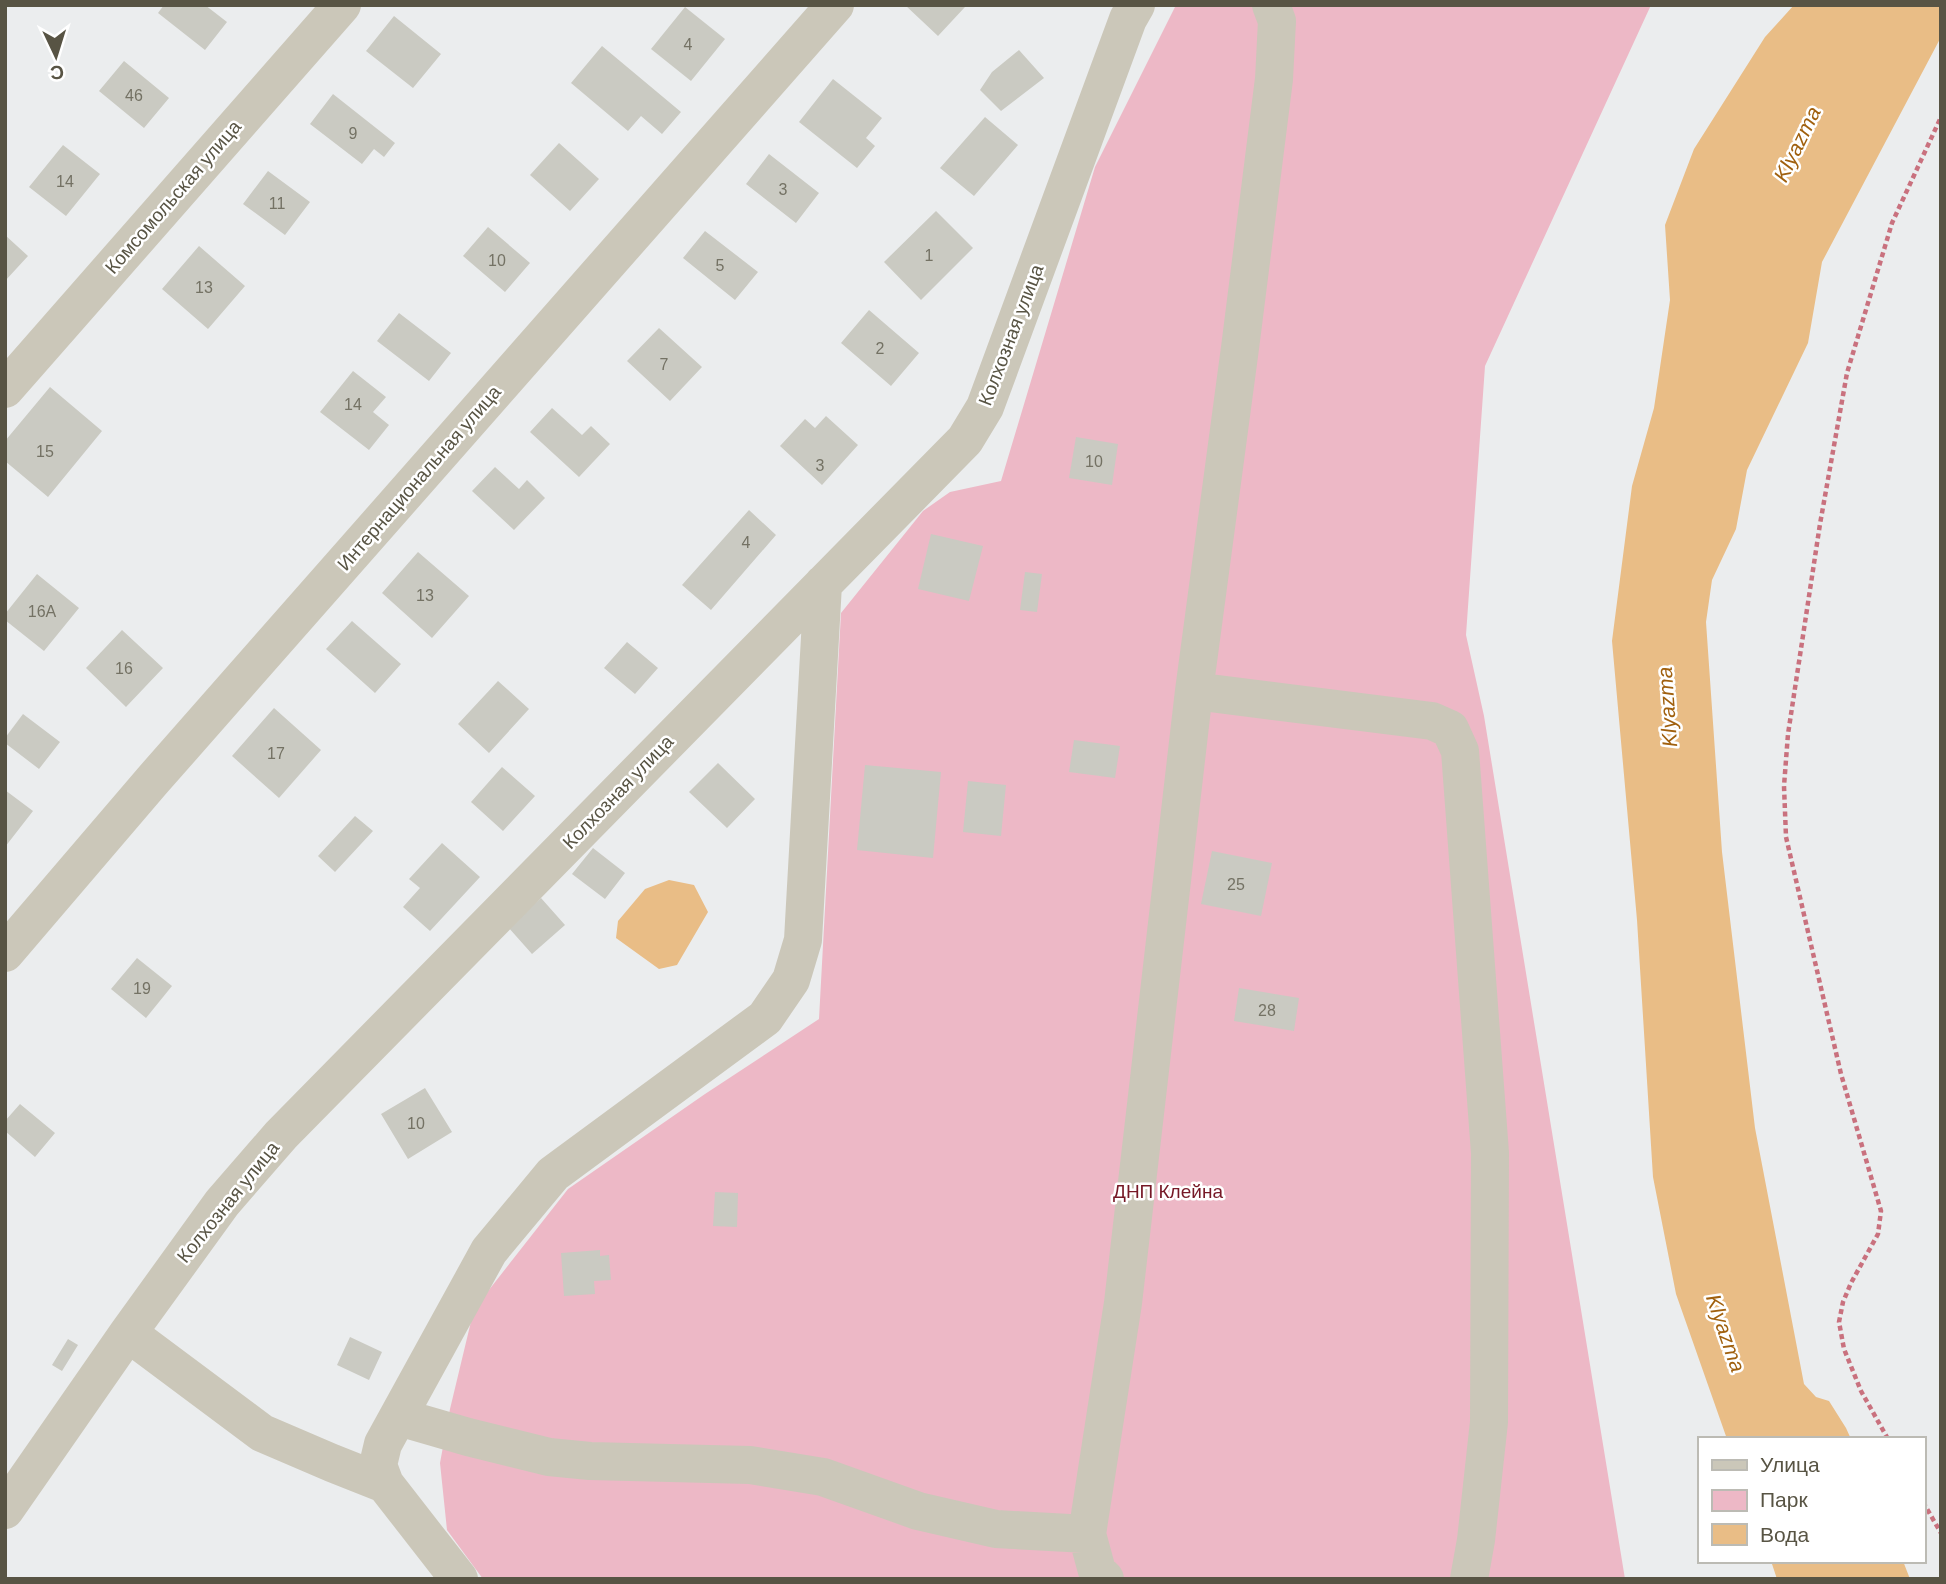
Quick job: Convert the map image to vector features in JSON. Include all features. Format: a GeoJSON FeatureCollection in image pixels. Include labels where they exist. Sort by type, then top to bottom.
{"type":"FeatureCollection","features":[{"type":"Feature","properties":{"kind":"street","name":"Комсомольская улица"},"geometry":{"type":"LineString","coordinates":[[5,389],[342,5]]}},
{"type":"Feature","properties":{"kind":"street","name":"Интернациональная улица"},"geometry":{"type":"LineString","coordinates":[[5,953],[152,781],[835,5]]}},
{"type":"Feature","properties":{"kind":"street"},"geometry":{"type":"LineString","coordinates":[[1105,1579],[1097,1572],[1087,1535],[1123,1303],[1194,691],[1241,348],[1274,79],[1277,22],[1271,5]]}},
{"type":"Feature","properties":{"kind":"street","name":"Колхозная улица"},"geometry":{"type":"LineString","coordinates":[[5,1510],[222,1203],[281,1135],[965,440],[985,407],[1124,10]]}},
{"type":"Feature","properties":{"kind":"street"},"geometry":{"type":"LineString","coordinates":[[459,1579],[386,1483],[378,1465],[383,1444],[489,1251],[553,1174],[765,1018],[791,980],[803,940],[823,584]]}},
{"type":"Feature","properties":{"kind":"street"},"geometry":{"type":"LineString","coordinates":[[1194,691],[1432,721],[1450,730],[1460,751],[1490,1153],[1489,1422],[1469,1579]]}},
{"type":"Feature","properties":{"kind":"street"},"geometry":{"type":"LineString","coordinates":[[128,1333],[262,1433],[386,1483]]}},
{"type":"Feature","properties":{"kind":"street"},"geometry":{"type":"LineString","coordinates":[[398,1418],[549,1457],[590,1461],[750,1465],[824,1478],[918,1511],[996,1530],[1087,1535]]}},
{"type":"Feature","properties":{"kind":"path"},"geometry":{"type":"LineString","coordinates":[[1887,1437],[1861,1391],[1844,1349],[1839,1322],[1851,1283],[1878,1234],[1881,1212],[1842,1074],[1786,838],[1784,786],[1788,734],[1820,524],[1847,373],[1892,223],[1941,117]]}},
{"type":"Feature","properties":{"kind":"path"},"geometry":{"type":"LineString","coordinates":[[1925,1505],[1941,1533]]}},
{"type":"Feature","properties":{"kind":"green space","name":"ДНП Клейна"},"geometry":{"type":"Polygon","coordinates":[[[1176,5],[1651,5],[1485,366],[1466,635],[1484,716],[1625,1579],[483,1579],[447,1530],[440,1463],[474,1309],[568,1189],[819,1019],[841,613],[923,511],[950,492],[1001,481],[1095,167],[1176,5]]]}},
{"type":"Feature","properties":{"kind":"water","name":"Klyazma"},"geometry":{"type":"Polygon","coordinates":[[[1794,5],[1941,5],[1941,37],[1822,262],[1808,343],[1747,470],[1736,529],[1712,580],[1706,622],[1722,852],[1755,1128],[1804,1384],[1816,1397],[1829,1401],[1850,1437],[1726,1437],[1676,1294],[1653,1177],[1637,920],[1612,641],[1632,486],[1654,408],[1670,300],[1665,225],[1694,149],[1765,37],[1794,5]]]}},
{"type":"Feature","properties":{"kind":"water"},"geometry":{"type":"Polygon","coordinates":[[[669,880],[694,885],[708,912],[677,965],[659,969],[616,938],[618,921],[645,889],[669,880]]]}},
{"type":"Feature","properties":{"kind":"water"},"geometry":{"type":"Polygon","coordinates":[[[1772,1563],[1904,1563],[1910,1579],[1777,1579],[1772,1563]]]}},
{"type":"Feature","properties":{"kind":"building"},"geometry":{"type":"Polygon","coordinates":[[[164,5],[205,5],[227,22],[205,50],[158,13],[164,5]]]}},
{"type":"Feature","properties":{"kind":"building"},"geometry":{"type":"Polygon","coordinates":[[[905,5],[964,5],[965,7],[938,36],[905,5]]]}},
{"type":"Feature","properties":{"kind":"building"},"geometry":{"type":"Polygon","coordinates":[[[685,7],[725,39],[691,81],[651,49],[685,7]]]}},
{"type":"Feature","properties":{"kind":"building"},"geometry":{"type":"Polygon","coordinates":[[[394,16],[441,54],[413,88],[366,51],[394,16]]]}},
{"type":"Feature","properties":{"kind":"building"},"geometry":{"type":"Polygon","coordinates":[[[602,46],[681,112],[662,134],[641,116],[628,131],[571,83],[602,46]]]}},
{"type":"Feature","properties":{"kind":"building"},"geometry":{"type":"Polygon","coordinates":[[[1019,50],[1044,78],[1001,111],[980,90],[992,72],[1019,50]]]}},
{"type":"Feature","properties":{"kind":"building"},"geometry":{"type":"Polygon","coordinates":[[[124,61],[169,98],[144,128],[99,91],[124,61]]]}},
{"type":"Feature","properties":{"kind":"building"},"geometry":{"type":"Polygon","coordinates":[[[833,79],[882,118],[866,138],[875,146],[857,168],[799,122],[833,79]]]}},
{"type":"Feature","properties":{"kind":"building"},"geometry":{"type":"Polygon","coordinates":[[[333,94],[395,143],[384,157],[374,149],[362,164],[310,124],[333,94]]]}},
{"type":"Feature","properties":{"kind":"building"},"geometry":{"type":"Polygon","coordinates":[[[985,117],[1018,145],[974,196],[940,168],[985,117]]]}},
{"type":"Feature","properties":{"kind":"building"},"geometry":{"type":"Polygon","coordinates":[[[559,143],[599,179],[570,211],[530,175],[559,143]]]}},
{"type":"Feature","properties":{"kind":"building"},"geometry":{"type":"Polygon","coordinates":[[[63,145],[100,174],[66,216],[29,187],[63,145]]]}},
{"type":"Feature","properties":{"kind":"building"},"geometry":{"type":"Polygon","coordinates":[[[769,154],[819,193],[796,223],[746,184],[769,154]]]}},
{"type":"Feature","properties":{"kind":"building"},"geometry":{"type":"Polygon","coordinates":[[[268,171],[310,202],[285,235],[243,204],[268,171]]]}},
{"type":"Feature","properties":{"kind":"building"},"geometry":{"type":"Polygon","coordinates":[[[936,211],[973,248],[921,300],[884,262],[936,211]]]}},
{"type":"Feature","properties":{"kind":"building"},"geometry":{"type":"Polygon","coordinates":[[[488,227],[530,263],[505,292],[463,256],[488,227]]]}},
{"type":"Feature","properties":{"kind":"building"},"geometry":{"type":"Polygon","coordinates":[[[705,231],[758,272],[735,300],[683,258],[705,231]]]}},
{"type":"Feature","properties":{"kind":"building"},"geometry":{"type":"Polygon","coordinates":[[[5,235],[28,256],[5,281],[5,235]]]}},
{"type":"Feature","properties":{"kind":"building"},"geometry":{"type":"Polygon","coordinates":[[[199,246],[245,286],[208,329],[162,289],[199,246]]]}},
{"type":"Feature","properties":{"kind":"building"},"geometry":{"type":"Polygon","coordinates":[[[869,310],[919,353],[891,386],[841,343],[869,310]]]}},
{"type":"Feature","properties":{"kind":"building"},"geometry":{"type":"Polygon","coordinates":[[[399,313],[451,353],[429,381],[377,341],[399,313]]]}},
{"type":"Feature","properties":{"kind":"building"},"geometry":{"type":"Polygon","coordinates":[[[659,328],[702,367],[670,401],[627,361],[659,328]]]}},
{"type":"Feature","properties":{"kind":"building"},"geometry":{"type":"Polygon","coordinates":[[[353,371],[386,397],[373,412],[389,425],[369,450],[320,412],[353,371]]]}},
{"type":"Feature","properties":{"kind":"building"},"geometry":{"type":"Polygon","coordinates":[[[50,387],[102,431],[48,497],[5,461],[5,441],[50,387]]]}},
{"type":"Feature","properties":{"kind":"building"},"geometry":{"type":"Polygon","coordinates":[[[552,408],[582,435],[591,426],[610,444],[579,477],[530,432],[552,408]]]}},
{"type":"Feature","properties":{"kind":"building"},"geometry":{"type":"Polygon","coordinates":[[[826,416],[858,445],[822,485],[780,446],[805,419],[815,428],[826,416]]]}},
{"type":"Feature","properties":{"kind":"building"},"geometry":{"type":"Polygon","coordinates":[[[1076,437],[1118,444],[1112,485],[1069,478],[1076,437]]]}},
{"type":"Feature","properties":{"kind":"building"},"geometry":{"type":"Polygon","coordinates":[[[495,467],[519,489],[527,480],[545,498],[514,530],[472,491],[495,467]]]}},
{"type":"Feature","properties":{"kind":"building"},"geometry":{"type":"Polygon","coordinates":[[[749,510],[776,535],[711,610],[682,585],[749,510]]]}},
{"type":"Feature","properties":{"kind":"building"},"geometry":{"type":"Polygon","coordinates":[[[931,534],[983,546],[969,601],[918,589],[931,534]]]}},
{"type":"Feature","properties":{"kind":"building"},"geometry":{"type":"Polygon","coordinates":[[[418,552],[469,596],[432,638],[382,593],[418,552]]]}},
{"type":"Feature","properties":{"kind":"building"},"geometry":{"type":"Polygon","coordinates":[[[1025,572],[1042,574],[1037,612],[1020,610],[1025,572]]]}},
{"type":"Feature","properties":{"kind":"building"},"geometry":{"type":"Polygon","coordinates":[[[37,574],[79,608],[44,651],[5,620],[5,614],[37,574]]]}},
{"type":"Feature","properties":{"kind":"building"},"geometry":{"type":"Polygon","coordinates":[[[352,621],[401,664],[375,693],[326,649],[352,621]]]}},
{"type":"Feature","properties":{"kind":"building"},"geometry":{"type":"Polygon","coordinates":[[[122,630],[163,668],[126,707],[86,668],[122,630]]]}},
{"type":"Feature","properties":{"kind":"building"},"geometry":{"type":"Polygon","coordinates":[[[627,642],[658,668],[635,694],[604,668],[627,642]]]}},
{"type":"Feature","properties":{"kind":"building"},"geometry":{"type":"Polygon","coordinates":[[[498,681],[529,709],[489,753],[458,724],[498,681]]]}},
{"type":"Feature","properties":{"kind":"building"},"geometry":{"type":"Polygon","coordinates":[[[274,708],[321,750],[279,798],[232,756],[274,708]]]}},
{"type":"Feature","properties":{"kind":"building"},"geometry":{"type":"Polygon","coordinates":[[[23,714],[60,742],[39,769],[5,743],[5,738],[23,714]]]}},
{"type":"Feature","properties":{"kind":"building"},"geometry":{"type":"Polygon","coordinates":[[[1074,740],[1120,746],[1115,778],[1069,772],[1074,740]]]}},
{"type":"Feature","properties":{"kind":"building"},"geometry":{"type":"Polygon","coordinates":[[[718,763],[755,799],[727,828],[689,792],[718,763]]]}},
{"type":"Feature","properties":{"kind":"building"},"geometry":{"type":"Polygon","coordinates":[[[865,765],[941,772],[933,858],[857,850],[865,765]]]}},
{"type":"Feature","properties":{"kind":"building"},"geometry":{"type":"Polygon","coordinates":[[[502,767],[535,796],[503,831],[471,802],[502,767]]]}},
{"type":"Feature","properties":{"kind":"building"},"geometry":{"type":"Polygon","coordinates":[[[968,781],[1006,785],[1001,836],[963,832],[968,781]]]}},
{"type":"Feature","properties":{"kind":"building"},"geometry":{"type":"Polygon","coordinates":[[[5,790],[33,811],[5,847],[5,790]]]}},
{"type":"Feature","properties":{"kind":"building"},"geometry":{"type":"Polygon","coordinates":[[[355,816],[373,831],[335,872],[318,856],[355,816]]]}},
{"type":"Feature","properties":{"kind":"building"},"geometry":{"type":"Polygon","coordinates":[[[442,843],[480,877],[430,931],[403,907],[420,888],[409,879],[442,843]]]}},
{"type":"Feature","properties":{"kind":"building"},"geometry":{"type":"Polygon","coordinates":[[[593,848],[625,873],[605,899],[572,874],[593,848]]]}},
{"type":"Feature","properties":{"kind":"building"},"geometry":{"type":"Polygon","coordinates":[[[1212,851],[1272,863],[1261,916],[1201,904],[1212,851]]]}},
{"type":"Feature","properties":{"kind":"building"},"geometry":{"type":"Polygon","coordinates":[[[541,898],[565,925],[532,954],[508,927],[541,898]]]}},
{"type":"Feature","properties":{"kind":"building"},"geometry":{"type":"Polygon","coordinates":[[[137,958],[172,986],[146,1018],[111,989],[137,958]]]}},
{"type":"Feature","properties":{"kind":"building"},"geometry":{"type":"Polygon","coordinates":[[[1239,988],[1299,998],[1294,1031],[1234,1021],[1239,988]]]}},
{"type":"Feature","properties":{"kind":"building"},"geometry":{"type":"Polygon","coordinates":[[[425,1088],[452,1132],[408,1159],[381,1114],[425,1088]]]}},
{"type":"Feature","properties":{"kind":"building"},"geometry":{"type":"Polygon","coordinates":[[[20,1104],[55,1133],[35,1157],[5,1131],[5,1121],[20,1104]]]}},
{"type":"Feature","properties":{"kind":"building"},"geometry":{"type":"Polygon","coordinates":[[[715,1192],[738,1193],[737,1227],[713,1226],[715,1192]]]}},
{"type":"Feature","properties":{"kind":"building"},"geometry":{"type":"Polygon","coordinates":[[[600,1250],[600,1256],[609,1255],[611,1280],[594,1281],[595,1294],[564,1296],[561,1253],[600,1250]]]}},
{"type":"Feature","properties":{"kind":"building"},"geometry":{"type":"Polygon","coordinates":[[[350,1337],[382,1352],[369,1380],[337,1365],[350,1337]]]}},
{"type":"Feature","properties":{"kind":"building"},"geometry":{"type":"Polygon","coordinates":[[[68,1339],[78,1345],[62,1371],[52,1365],[68,1339]]]}}]}
